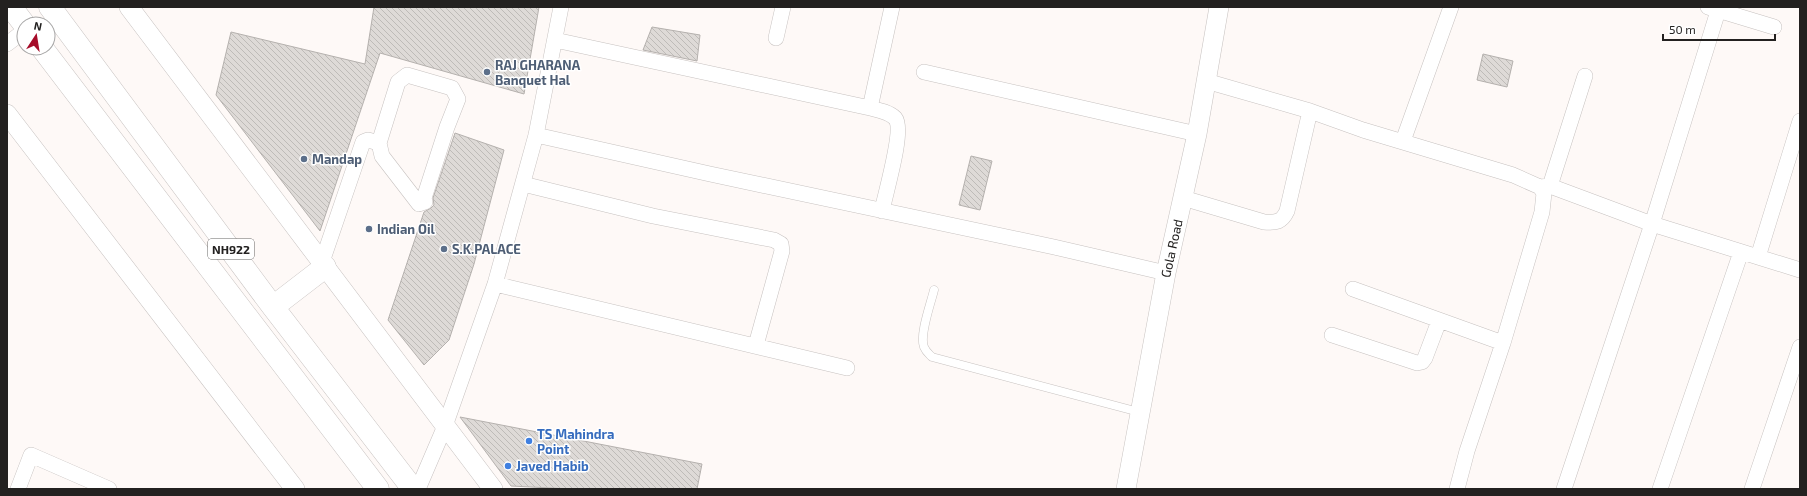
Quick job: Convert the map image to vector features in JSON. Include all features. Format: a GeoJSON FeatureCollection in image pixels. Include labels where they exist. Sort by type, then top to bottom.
{"type":"FeatureCollection","features":[{"type":"Feature","properties":{"kind":"highway"},"geometry":{"type":"LineString","coordinates":[[11,7],[18,16]]}},
{"type":"Feature","properties":{"kind":"highway","name":"NH922"},"geometry":{"type":"LineString","coordinates":[[50,7],[273,306],[414,489]]}},
{"type":"Feature","properties":{"kind":"highway","name":"NH922"},"geometry":{"type":"LineString","coordinates":[[48,56],[378,489]]}},
{"type":"Feature","properties":{"kind":"highway"},"geometry":{"type":"LineString","coordinates":[[273,306],[324,264]]}},
{"type":"Feature","properties":{"kind":"street"},"geometry":{"type":"LineString","coordinates":[[129,7],[493,489]]}},
{"type":"Feature","properties":{"kind":"street"},"geometry":{"type":"LineString","coordinates":[[418,489],[445,426],[495,284],[536,135],[561,7]]}},
{"type":"Feature","properties":{"kind":"street"},"geometry":{"type":"LineString","coordinates":[[776,38],[783,7]]}},
{"type":"Feature","properties":{"kind":"street"},"geometry":{"type":"LineString","coordinates":[[870,108],[892,7]]}},
{"type":"Feature","properties":{"kind":"street","name":"Gola Road"},"geometry":{"type":"LineString","coordinates":[[1126,489],[1139,412],[1166,273],[1197,134],[1219,7]]}},
{"type":"Feature","properties":{"kind":"street"},"geometry":{"type":"LineString","coordinates":[[1403,141],[1450,7]]}},
{"type":"Feature","properties":{"kind":"street"},"geometry":{"type":"LineString","coordinates":[[1564,489],[1652,224],[1713,9],[1774,27]]}},
{"type":"Feature","properties":{"kind":"street"},"geometry":{"type":"LineString","coordinates":[[7,44],[16,37]]}},
{"type":"Feature","properties":{"kind":"street"},"geometry":{"type":"LineString","coordinates":[[555,40],[870,108],[891,115],[898,124],[898,140],[882,211]]}},
{"type":"Feature","properties":{"kind":"street"},"geometry":{"type":"LineString","coordinates":[[924,72],[1197,134]]}},
{"type":"Feature","properties":{"kind":"street"},"geometry":{"type":"LineString","coordinates":[[407,75],[452,88],[456,92],[458,99],[447,127],[424,198],[425,202],[419,204],[382,156],[379,143],[398,82],[402,78],[407,75]]}},
{"type":"Feature","properties":{"kind":"street"},"geometry":{"type":"LineString","coordinates":[[1457,489],[1467,451],[1503,343],[1542,212],[1545,186],[1586,76]]}},
{"type":"Feature","properties":{"kind":"street"},"geometry":{"type":"LineString","coordinates":[[1206,81],[1310,111],[1513,175],[1652,224],[1800,270]]}},
{"type":"Feature","properties":{"kind":"street"},"geometry":{"type":"LineString","coordinates":[[1183,198],[1264,222],[1273,223],[1284,218],[1287,211],[1310,111]]}},
{"type":"Feature","properties":{"kind":"street"},"geometry":{"type":"LineString","coordinates":[[7,114],[294,489]]}},
{"type":"Feature","properties":{"kind":"street"},"geometry":{"type":"LineString","coordinates":[[1758,257],[1800,121]]}},
{"type":"Feature","properties":{"kind":"street"},"geometry":{"type":"LineString","coordinates":[[536,135],[882,211],[1046,245],[1166,273]]}},
{"type":"Feature","properties":{"kind":"street"},"geometry":{"type":"LineString","coordinates":[[324,264],[363,142],[368,140],[379,143]]}},
{"type":"Feature","properties":{"kind":"street"},"geometry":{"type":"LineString","coordinates":[[523,184],[653,216],[774,240],[781,244],[782,251],[756,345]]}},
{"type":"Feature","properties":{"kind":"street"},"geometry":{"type":"LineString","coordinates":[[1660,489],[1741,252]]}},
{"type":"Feature","properties":{"kind":"street"},"geometry":{"type":"LineString","coordinates":[[495,284],[756,345],[847,368]]}},
{"type":"Feature","properties":{"kind":"street"},"geometry":{"type":"LineString","coordinates":[[1353,290],[1503,343]]}},
{"type":"Feature","properties":{"kind":"street"},"geometry":{"type":"LineString","coordinates":[[1332,335],[1418,363],[1422,362],[1425,358],[1439,321]]}},
{"type":"Feature","properties":{"kind":"street"},"geometry":{"type":"LineString","coordinates":[[1752,489],[1797,363],[1800,347]]}},
{"type":"Feature","properties":{"kind":"street"},"geometry":{"type":"LineString","coordinates":[[18,489],[31,455],[109,489]]}},
{"type":"Feature","properties":{"kind":"lane"},"geometry":{"type":"LineString","coordinates":[[934,290],[923,337],[923,346],[926,352],[932,357],[1139,412]]}},
{"type":"Feature","properties":{"kind":"building","name":"Mandap"},"geometry":{"type":"Polygon","coordinates":[[[374,7],[539,7],[524,94],[380,53],[320,231],[216,95],[231,32],[365,64],[374,7]]]}},
{"type":"Feature","properties":{"kind":"building"},"geometry":{"type":"Polygon","coordinates":[[[652,27],[700,35],[697,61],[643,50],[652,27]]]}},
{"type":"Feature","properties":{"kind":"building"},"geometry":{"type":"Polygon","coordinates":[[[1483,54],[1513,61],[1507,87],[1477,80],[1483,54]]]}},
{"type":"Feature","properties":{"kind":"building","name":"S.K.PALACE"},"geometry":{"type":"Polygon","coordinates":[[[455,133],[504,150],[474,264],[449,340],[424,365],[388,320],[424,212],[434,205],[433,198],[455,133]]]}},
{"type":"Feature","properties":{"kind":"building"},"geometry":{"type":"Polygon","coordinates":[[[971,156],[992,161],[980,210],[959,205],[971,156]]]}},
{"type":"Feature","properties":{"kind":"building","name":"TS Mahindra Point"},"geometry":{"type":"Polygon","coordinates":[[[460,417],[702,464],[697,489],[571,489],[511,486],[460,417]]]}},
{"type":"Feature","properties":{"kind":"place","name":"RAJ GHARANA Banquet Hal"},"geometry":{"type":"Point","coordinates":[487,72]}},
{"type":"Feature","properties":{"kind":"place","name":"Mandap"},"geometry":{"type":"Point","coordinates":[304,159]}},
{"type":"Feature","properties":{"kind":"place","name":"Indian Oil"},"geometry":{"type":"Point","coordinates":[369,229]}},
{"type":"Feature","properties":{"kind":"place","name":"S.K.PALACE"},"geometry":{"type":"Point","coordinates":[444,249]}},
{"type":"Feature","properties":{"kind":"place","name":"TS Mahindra Point"},"geometry":{"type":"Point","coordinates":[529,441]}},
{"type":"Feature","properties":{"kind":"place","name":"Javed Habib"},"geometry":{"type":"Point","coordinates":[508,466]}}]}
